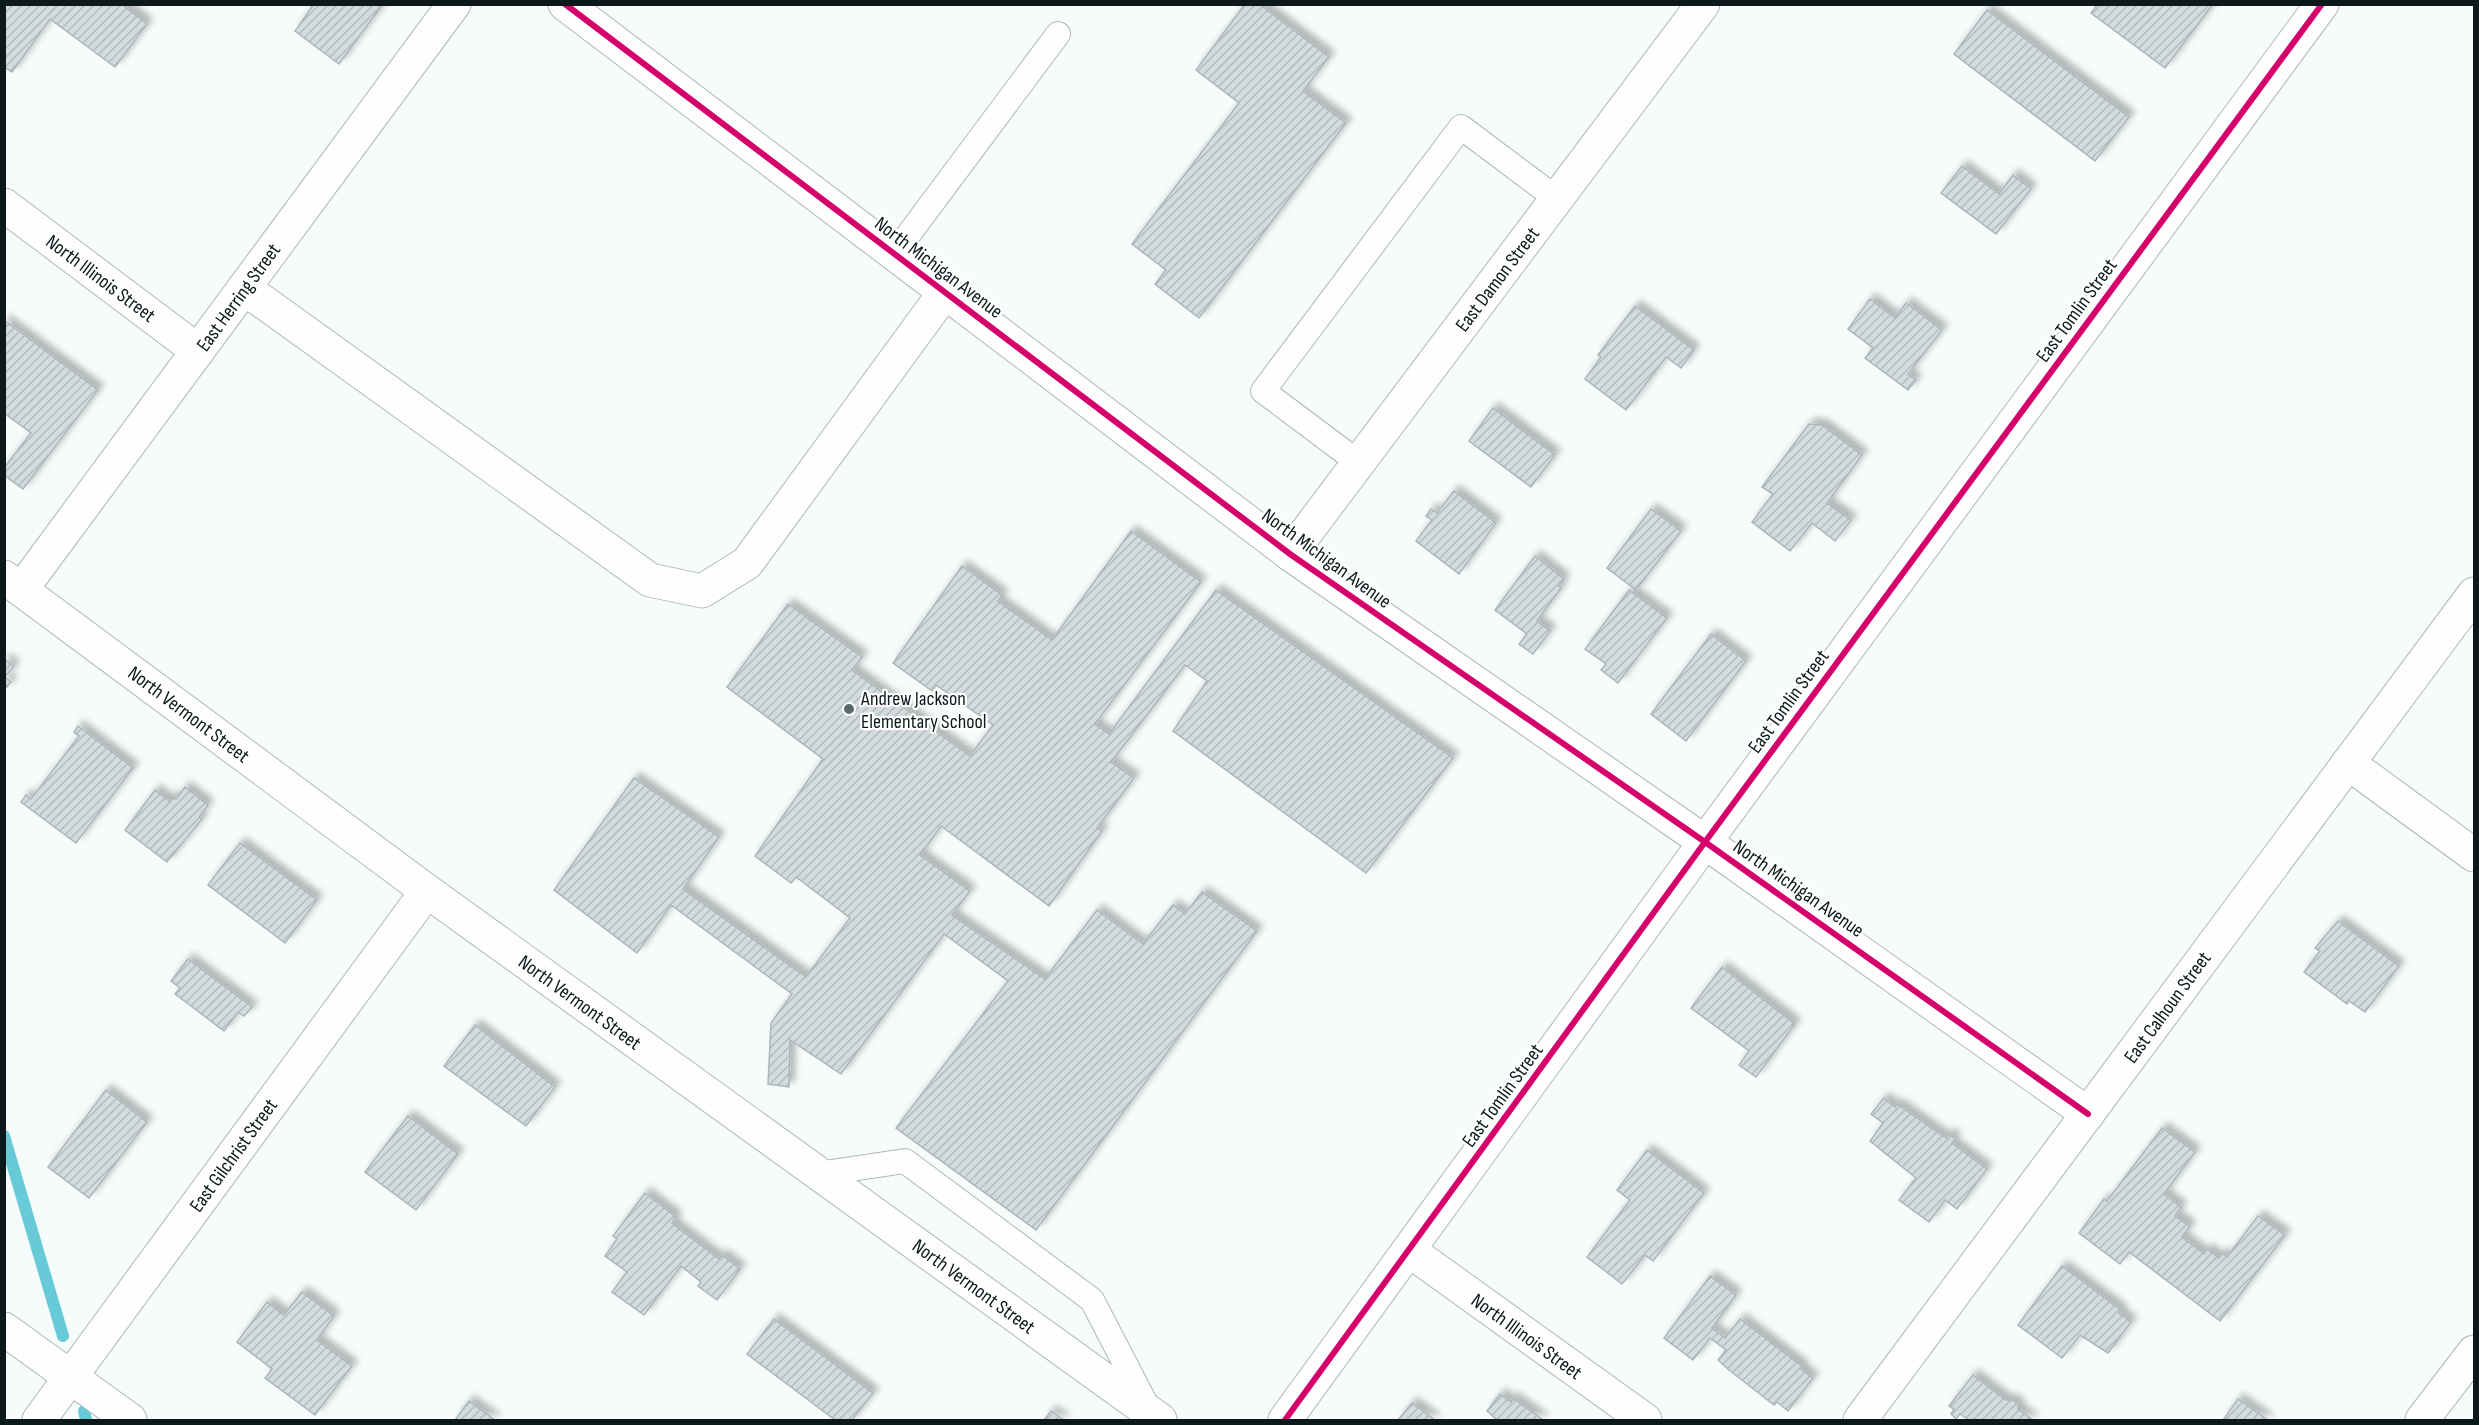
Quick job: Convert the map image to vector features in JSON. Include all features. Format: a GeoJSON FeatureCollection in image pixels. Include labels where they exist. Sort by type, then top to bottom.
{"type":"FeatureCollection","features":[{"type":"Feature","properties":{"kind":"street","name":"East Herring Street"},"geometry":{"type":"LineString","coordinates":[[13,584],[198,351],[454,4]]}},
{"type":"Feature","properties":{"kind":"street","name":"North Michigan Avenue"},"geometry":{"type":"LineString","coordinates":[[565,4],[1290,554],[1705,842],[2088,1114]]}},
{"type":"Feature","properties":{"kind":"street","name":"East Damon Street"},"geometry":{"type":"LineString","coordinates":[[1290,554],[1703,4]]}},
{"type":"Feature","properties":{"kind":"street","name":"East Tomlin Street"},"geometry":{"type":"LineString","coordinates":[[1285,1420],[1705,842],[2322,4]]}},
{"type":"Feature","properties":{"kind":"street","name":"North Illinois Street"},"geometry":{"type":"LineString","coordinates":[[4,205],[198,351]]}},
{"type":"Feature","properties":{"kind":"street"},"geometry":{"type":"LineString","coordinates":[[244,288],[650,580],[702,591],[747,563],[945,292]]}},
{"type":"Feature","properties":{"kind":"street","name":"North Vermont Street"},"geometry":{"type":"LineString","coordinates":[[13,584],[427,891],[1156,1417]]}},
{"type":"Feature","properties":{"kind":"street","name":"East Calhoun Street"},"geometry":{"type":"LineString","coordinates":[[1860,1420],[2475,594]]}},
{"type":"Feature","properties":{"kind":"street"},"geometry":{"type":"LineString","coordinates":[[2348,763],[2475,855]]}},
{"type":"Feature","properties":{"kind":"street","name":"East Gilchrist Street"},"geometry":{"type":"LineString","coordinates":[[39,1420],[427,891]]}},
{"type":"Feature","properties":{"kind":"street","name":"North Illinois Street"},"geometry":{"type":"LineString","coordinates":[[1410,1251],[1645,1420]]}},
{"type":"Feature","properties":{"kind":"street"},"geometry":{"type":"LineString","coordinates":[[4,1329],[130,1420]]}},
{"type":"Feature","properties":{"kind":"street"},"geometry":{"type":"LineString","coordinates":[[2422,1420],[2475,1352]]}},
{"type":"Feature","properties":{"kind":"lane"},"geometry":{"type":"LineString","coordinates":[[894,254],[1058,34]]}},
{"type":"Feature","properties":{"kind":"lane"},"geometry":{"type":"LineString","coordinates":[[1359,463],[1263,391],[1326,306],[1461,127],[1557,199]]}},
{"type":"Feature","properties":{"kind":"lane"},"geometry":{"type":"LineString","coordinates":[[818,1174],[905,1161],[1092,1300],[1156,1417]]}},
{"type":"Feature","properties":{"kind":"building"},"geometry":{"type":"Polygon","coordinates":[[[4,4],[121,4],[147,24],[115,67],[50,19],[12,72],[4,67],[4,4]]]}},
{"type":"Feature","properties":{"kind":"building"},"geometry":{"type":"Polygon","coordinates":[[[308,4],[383,4],[339,64],[295,31],[312,7],[308,4]]]}},
{"type":"Feature","properties":{"kind":"building"},"geometry":{"type":"Polygon","coordinates":[[[1245,4],[1259,4],[1329,57],[1303,91],[1346,123],[1199,318],[1155,284],[1166,270],[1132,244],[1239,103],[1196,70],[1245,4]]]}},
{"type":"Feature","properties":{"kind":"building"},"geometry":{"type":"Polygon","coordinates":[[[2098,4],[2213,4],[2165,68],[2091,13],[2098,4]]]}},
{"type":"Feature","properties":{"kind":"building"},"geometry":{"type":"Polygon","coordinates":[[[1987,10],[2129,117],[2095,161],[1954,54],[1987,10]]]}},
{"type":"Feature","properties":{"kind":"building"},"geometry":{"type":"Polygon","coordinates":[[[1962,166],[1999,194],[2013,175],[2031,189],[1996,234],[1941,193],[1962,166]]]}},
{"type":"Feature","properties":{"kind":"building"},"geometry":{"type":"Polygon","coordinates":[[[1870,299],[1895,318],[1906,303],[1942,330],[1908,374],[1916,380],[1908,390],[1865,358],[1873,348],[1848,329],[1870,299]]]}},
{"type":"Feature","properties":{"kind":"building"},"geometry":{"type":"Polygon","coordinates":[[[1635,306],[1694,350],[1681,368],[1666,357],[1626,410],[1585,379],[1601,357],[1598,355],[1635,306]]]}},
{"type":"Feature","properties":{"kind":"building"},"geometry":{"type":"Polygon","coordinates":[[[4,320],[98,390],[23,489],[4,475],[4,468],[31,433],[4,413],[4,320]]]}},
{"type":"Feature","properties":{"kind":"building"},"geometry":{"type":"Polygon","coordinates":[[[1493,408],[1555,455],[1531,487],[1469,441],[1493,408]]]}},
{"type":"Feature","properties":{"kind":"building"},"geometry":{"type":"Polygon","coordinates":[[[1809,424],[1822,425],[1862,455],[1827,503],[1851,520],[1835,541],[1812,523],[1790,551],[1752,522],[1773,494],[1762,487],[1809,424]]]}},
{"type":"Feature","properties":{"kind":"building"},"geometry":{"type":"Polygon","coordinates":[[[1454,491],[1496,523],[1459,574],[1416,541],[1432,520],[1426,516],[1431,509],[1437,513],[1454,491]]]}},
{"type":"Feature","properties":{"kind":"building"},"geometry":{"type":"Polygon","coordinates":[[[1651,509],[1681,531],[1636,590],[1607,568],[1651,509]]]}},
{"type":"Feature","properties":{"kind":"building"},"geometry":{"type":"Polygon","coordinates":[[[1131,531],[1201,582],[1095,724],[1109,734],[1216,590],[1453,758],[1366,873],[1173,731],[1207,681],[1185,665],[1111,762],[1134,778],[1097,828],[1102,831],[1049,906],[941,826],[920,855],[970,891],[952,915],[1045,979],[1097,910],[1143,944],[1173,905],[1185,914],[1202,892],[1257,931],[1036,1230],[896,1128],[1008,981],[944,934],[841,1074],[790,1040],[789,1087],[768,1084],[771,1023],[792,994],[671,905],[637,953],[554,890],[634,778],[719,837],[683,889],[806,977],[850,918],[796,877],[791,883],[755,856],[823,759],[727,687],[788,604],[862,657],[852,670],[970,756],[993,725],[936,685],[932,691],[893,663],[962,566],[1002,595],[998,601],[1052,640],[1131,531]]]}},
{"type":"Feature","properties":{"kind":"building"},"geometry":{"type":"Polygon","coordinates":[[[1535,556],[1564,579],[1559,586],[1561,588],[1537,621],[1550,631],[1533,654],[1519,644],[1527,634],[1495,610],[1535,556]]]}},
{"type":"Feature","properties":{"kind":"building"},"geometry":{"type":"Polygon","coordinates":[[[1629,590],[1667,618],[1618,683],[1601,670],[1606,664],[1585,649],[1629,590]]]}},
{"type":"Feature","properties":{"kind":"building"},"geometry":{"type":"Polygon","coordinates":[[[1711,634],[1746,661],[1686,741],[1651,714],[1711,634]]]}},
{"type":"Feature","properties":{"kind":"building"},"geometry":{"type":"Polygon","coordinates":[[[4,659],[14,666],[5,677],[11,682],[4,690],[4,659]]]}},
{"type":"Feature","properties":{"kind":"building"},"geometry":{"type":"Polygon","coordinates":[[[78,726],[133,768],[76,843],[21,802],[26,795],[31,799],[79,736],[74,732],[78,726]]]}},
{"type":"Feature","properties":{"kind":"building"},"geometry":{"type":"Polygon","coordinates":[[[185,787],[208,805],[199,817],[202,819],[167,862],[125,830],[155,790],[169,801],[172,797],[176,799],[185,787]]]}},
{"type":"Feature","properties":{"kind":"building"},"geometry":{"type":"Polygon","coordinates":[[[240,843],[317,900],[285,943],[208,885],[240,843]]]}},
{"type":"Feature","properties":{"kind":"building"},"geometry":{"type":"Polygon","coordinates":[[[2338,921],[2399,966],[2365,1012],[2349,1001],[2347,1004],[2304,972],[2320,951],[2315,948],[2338,921]]]}},
{"type":"Feature","properties":{"kind":"building"},"geometry":{"type":"Polygon","coordinates":[[[188,959],[252,1007],[244,1016],[238,1012],[224,1031],[175,994],[180,988],[171,981],[188,959]]]}},
{"type":"Feature","properties":{"kind":"building"},"geometry":{"type":"Polygon","coordinates":[[[1722,967],[1795,1024],[1756,1077],[1739,1065],[1749,1051],[1691,1008],[1722,967]]]}},
{"type":"Feature","properties":{"kind":"building"},"geometry":{"type":"Polygon","coordinates":[[[475,1025],[555,1087],[526,1126],[444,1066],[475,1025]]]}},
{"type":"Feature","properties":{"kind":"building"},"geometry":{"type":"Polygon","coordinates":[[[106,1090],[147,1122],[89,1198],[48,1167],[106,1090]]]}},
{"type":"Feature","properties":{"kind":"building"},"geometry":{"type":"Polygon","coordinates":[[[1884,1098],[1895,1107],[1897,1104],[1946,1138],[1949,1134],[1955,1138],[1952,1143],[1987,1169],[1957,1209],[1945,1200],[1929,1222],[1899,1200],[1916,1178],[1870,1141],[1883,1123],[1871,1114],[1884,1098]]]}},
{"type":"Feature","properties":{"kind":"building"},"geometry":{"type":"Polygon","coordinates":[[[408,1116],[458,1154],[416,1210],[365,1172],[408,1116]]]}},
{"type":"Feature","properties":{"kind":"building"},"geometry":{"type":"Polygon","coordinates":[[[2162,1128],[2195,1152],[2164,1194],[2181,1207],[2175,1216],[2190,1226],[2182,1237],[2204,1254],[2207,1249],[2219,1258],[2222,1253],[2227,1257],[2258,1216],[2285,1235],[2220,1321],[2129,1252],[2120,1264],[2079,1233],[2104,1199],[2107,1201],[2162,1128]]]}},
{"type":"Feature","properties":{"kind":"building"},"geometry":{"type":"Polygon","coordinates":[[[1647,1150],[1704,1193],[1653,1261],[1645,1255],[1622,1284],[1587,1257],[1630,1200],[1617,1190],[1647,1150]]]}},
{"type":"Feature","properties":{"kind":"building"},"geometry":{"type":"Polygon","coordinates":[[[645,1193],[676,1217],[672,1223],[719,1259],[722,1255],[740,1269],[717,1300],[698,1286],[701,1282],[681,1266],[644,1315],[612,1292],[627,1272],[605,1256],[617,1239],[613,1236],[645,1193]]]}},
{"type":"Feature","properties":{"kind":"building"},"geometry":{"type":"Polygon","coordinates":[[[2062,1266],[2121,1310],[2119,1313],[2131,1322],[2108,1353],[2080,1335],[2062,1358],[2018,1325],[2062,1266]]]}},
{"type":"Feature","properties":{"kind":"building"},"geometry":{"type":"Polygon","coordinates":[[[1710,1276],[1736,1295],[1712,1328],[1725,1338],[1740,1319],[1803,1367],[1801,1369],[1813,1378],[1788,1411],[1777,1402],[1774,1405],[1718,1360],[1726,1350],[1710,1338],[1693,1360],[1664,1338],[1710,1276]]]}},
{"type":"Feature","properties":{"kind":"building"},"geometry":{"type":"Polygon","coordinates":[[[302,1292],[334,1316],[317,1340],[352,1366],[315,1415],[265,1378],[272,1369],[237,1342],[267,1302],[284,1315],[302,1292]]]}},
{"type":"Feature","properties":{"kind":"building"},"geometry":{"type":"Polygon","coordinates":[[[774,1319],[873,1393],[852,1420],[835,1420],[747,1354],[774,1319]]]}},
{"type":"Feature","properties":{"kind":"building"},"geometry":{"type":"Polygon","coordinates":[[[1973,1375],[2006,1400],[2012,1400],[2018,1404],[2018,1409],[2033,1420],[1969,1420],[1960,1414],[1956,1419],[1951,1414],[1954,1409],[1949,1406],[1973,1375]]]}},
{"type":"Feature","properties":{"kind":"building"},"geometry":{"type":"Polygon","coordinates":[[[1500,1394],[1511,1402],[1513,1398],[1543,1420],[1497,1420],[1487,1411],[1500,1394]]]}},
{"type":"Feature","properties":{"kind":"building"},"geometry":{"type":"Polygon","coordinates":[[[2238,1399],[2268,1420],[2223,1420],[2238,1399]]]}},
{"type":"Feature","properties":{"kind":"building"},"geometry":{"type":"Polygon","coordinates":[[[469,1401],[495,1420],[455,1420],[469,1401]]]}},
{"type":"Feature","properties":{"kind":"building"},"geometry":{"type":"Polygon","coordinates":[[[1412,1403],[1435,1420],[1398,1420],[1412,1403]]]}},
{"type":"Feature","properties":{"kind":"building"},"geometry":{"type":"Polygon","coordinates":[[[1051,1411],[1064,1420],[1044,1420],[1051,1411]]]}},
{"type":"Feature","properties":{"kind":"waterway"},"geometry":{"type":"LineString","coordinates":[[4,1136],[63,1336]]}},
{"type":"Feature","properties":{"kind":"waterway"},"geometry":{"type":"LineString","coordinates":[[84,1411],[86,1420]]}},
{"type":"Feature","properties":{"kind":"cycle path"},"geometry":{"type":"LineString","coordinates":[[565,4],[1290,554],[1705,842],[2088,1114]]}},
{"type":"Feature","properties":{"kind":"cycle path"},"geometry":{"type":"LineString","coordinates":[[1285,1420],[1705,842],[2322,4]]}},
{"type":"Feature","properties":{"kind":"place","name":"Andrew Jackson Elementary School"},"geometry":{"type":"Point","coordinates":[849,709]}}]}
